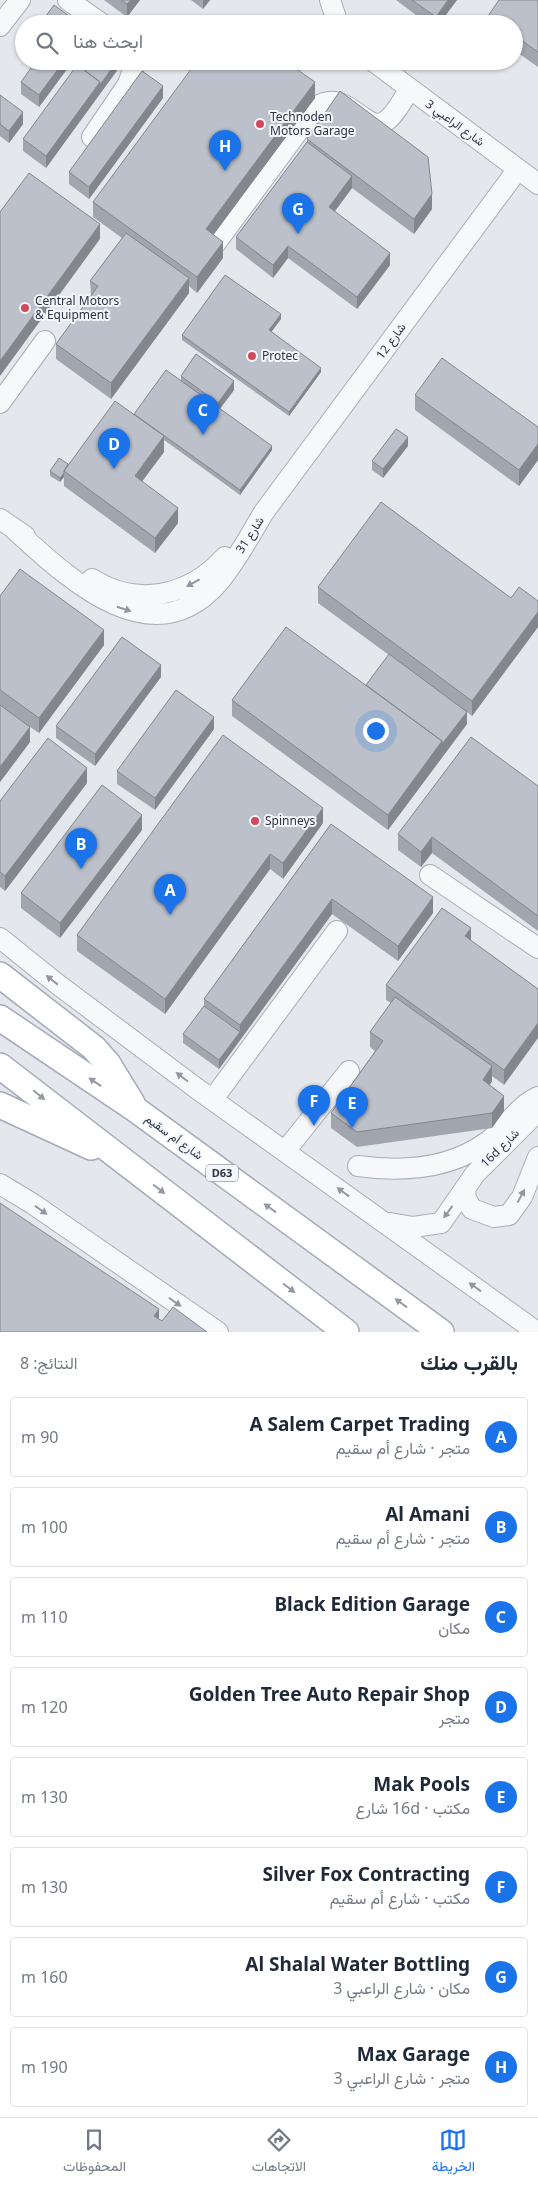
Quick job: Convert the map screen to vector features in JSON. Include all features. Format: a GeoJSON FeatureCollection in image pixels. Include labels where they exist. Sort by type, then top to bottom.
{"type":"FeatureCollection","features":[{"type":"Feature","properties":{"kind":"main road"},"geometry":{"type":"LineString","coordinates":[[0,975],[94,1048],[119,1081],[135,1109]]}},
{"type":"Feature","properties":{"kind":"main road","name":"شارع أم سقيم"},"geometry":{"type":"LineString","coordinates":[[0,1018],[135,1109],[441,1332]]}},
{"type":"Feature","properties":{"kind":"main road"},"geometry":{"type":"LineString","coordinates":[[0,1066],[346,1332]]}},
{"type":"Feature","properties":{"kind":"main road"},"geometry":{"type":"LineString","coordinates":[[0,1105],[121,1160]]}},
{"type":"Feature","properties":{"kind":"street"},"geometry":{"type":"LineString","coordinates":[[0,26],[20,0]]}},
{"type":"Feature","properties":{"kind":"street"},"geometry":{"type":"LineString","coordinates":[[68,0],[89,15]]}},
{"type":"Feature","properties":{"kind":"street"},"geometry":{"type":"LineString","coordinates":[[330,0],[335,15]]}},
{"type":"Feature","properties":{"kind":"street"},"geometry":{"type":"LineString","coordinates":[[92,137],[128,84],[133,70]]}},
{"type":"Feature","properties":{"kind":"street","name":"شارع الراعبي 3"},"geometry":{"type":"LineString","coordinates":[[384,70],[538,184]]}},
{"type":"Feature","properties":{"kind":"street"},"geometry":{"type":"LineString","coordinates":[[215,244],[316,107],[329,100],[336,101],[371,123],[380,124],[388,119],[410,90]]}},
{"type":"Feature","properties":{"kind":"street","name":"شارع 12"},"geometry":{"type":"LineString","coordinates":[[264,512],[518,169]]}},
{"type":"Feature","properties":{"kind":"street"},"geometry":{"type":"LineString","coordinates":[[0,403],[45,341]]}},
{"type":"Feature","properties":{"kind":"street","name":"شارع 31"},"geometry":{"type":"LineString","coordinates":[[7,524],[52,562],[104,601],[130,611],[158,613],[185,607],[209,592],[227,571],[264,512]]}},
{"type":"Feature","properties":{"kind":"street"},"geometry":{"type":"LineString","coordinates":[[430,876],[538,948]]}},
{"type":"Feature","properties":{"kind":"street"},"geometry":{"type":"LineString","coordinates":[[213,1099],[338,931]]}},
{"type":"Feature","properties":{"kind":"street"},"geometry":{"type":"LineString","coordinates":[[0,938],[56,983],[213,1099],[537,1332]]}},
{"type":"Feature","properties":{"kind":"street"},"geometry":{"type":"LineString","coordinates":[[286,1150],[349,1071]]}},
{"type":"Feature","properties":{"kind":"street"},"geometry":{"type":"LineString","coordinates":[[358,1166],[412,1169],[438,1164],[464,1155],[488,1142],[523,1104],[538,1097]]}},
{"type":"Feature","properties":{"kind":"street","name":"16d شارع"},"geometry":{"type":"LineString","coordinates":[[386,1222],[413,1227],[440,1222],[475,1174],[538,1110]]}},
{"type":"Feature","properties":{"kind":"street"},"geometry":{"type":"LineString","coordinates":[[465,1188],[466,1199],[472,1210],[494,1217],[509,1215],[522,1197],[538,1157]]}},
{"type":"Feature","properties":{"kind":"street"},"geometry":{"type":"LineString","coordinates":[[0,1184],[33,1204],[218,1332]]}},
{"type":"Feature","properties":{"kind":"building"},"geometry":{"type":"Polygon","coordinates":[[[121,0],[131,0],[127,4],[121,0]]]}},
{"type":"Feature","properties":{"kind":"building"},"geometry":{"type":"Polygon","coordinates":[[[412,0],[448,0],[437,15],[433,15],[412,0]]]}},
{"type":"Feature","properties":{"kind":"building"},"geometry":{"type":"Polygon","coordinates":[[[499,0],[538,0],[538,52],[523,41],[523,15],[489,15],[499,0]]]}},
{"type":"Feature","properties":{"kind":"building"},"geometry":{"type":"Polygon","coordinates":[[[54,5],[68,15],[47,15],[54,5]]]}},
{"type":"Feature","properties":{"kind":"building"},"geometry":{"type":"Polygon","coordinates":[[[30,70],[57,70],[39,95],[21,82],[30,70]]]}},
{"type":"Feature","properties":{"kind":"building"},"geometry":{"type":"Polygon","coordinates":[[[73,70],[84,70],[100,82],[46,156],[23,139],[73,70]]]}},
{"type":"Feature","properties":{"kind":"building"},"geometry":{"type":"Polygon","coordinates":[[[84,70],[111,70],[100,85],[100,82],[84,70]]]}},
{"type":"Feature","properties":{"kind":"building"},"geometry":{"type":"Polygon","coordinates":[[[190,70],[298,70],[315,82],[206,229],[223,242],[197,277],[93,202],[190,70]]]}},
{"type":"Feature","properties":{"kind":"building"},"geometry":{"type":"Polygon","coordinates":[[[142,71],[163,86],[89,187],[69,172],[142,71]]]}},
{"type":"Feature","properties":{"kind":"building"},"geometry":{"type":"Polygon","coordinates":[[[340,91],[428,157],[432,194],[414,219],[307,139],[340,91]]]}},
{"type":"Feature","properties":{"kind":"building"},"geometry":{"type":"Polygon","coordinates":[[[0,95],[23,112],[9,131],[0,124],[0,95]]]}},
{"type":"Feature","properties":{"kind":"building"},"geometry":{"type":"Polygon","coordinates":[[[307,142],[352,176],[329,207],[390,253],[357,297],[288,246],[273,265],[236,237],[307,142]]]}},
{"type":"Feature","properties":{"kind":"building","name":"Central Motors & Equipment"},"geometry":{"type":"Polygon","coordinates":[[[29,173],[100,224],[0,361],[0,212],[29,173]]]}},
{"type":"Feature","properties":{"kind":"building"},"geometry":{"type":"Polygon","coordinates":[[[126,233],[189,278],[111,383],[56,344],[98,286],[90,281],[126,233]]]}},
{"type":"Feature","properties":{"kind":"building","name":"Protec"},"geometry":{"type":"Polygon","coordinates":[[[225,275],[281,314],[269,330],[321,368],[289,412],[182,335],[225,275]]]}},
{"type":"Feature","properties":{"kind":"building"},"geometry":{"type":"Polygon","coordinates":[[[196,354],[234,381],[218,403],[181,376],[196,354]]]}},
{"type":"Feature","properties":{"kind":"building"},"geometry":{"type":"Polygon","coordinates":[[[442,358],[538,427],[538,444],[519,470],[415,395],[442,358]]]}},
{"type":"Feature","properties":{"kind":"building"},"geometry":{"type":"Polygon","coordinates":[[[166,370],[272,446],[240,490],[134,414],[166,370]]]}},
{"type":"Feature","properties":{"kind":"building"},"geometry":{"type":"Polygon","coordinates":[[[115,401],[164,436],[135,476],[178,508],[155,538],[64,471],[115,401]]]}},
{"type":"Feature","properties":{"kind":"building"},"geometry":{"type":"Polygon","coordinates":[[[396,429],[408,437],[383,469],[372,461],[396,429]]]}},
{"type":"Feature","properties":{"kind":"building"},"geometry":{"type":"Polygon","coordinates":[[[59,458],[68,464],[60,478],[50,471],[59,458]]]}},
{"type":"Feature","properties":{"kind":"building"},"geometry":{"type":"Polygon","coordinates":[[[381,502],[511,598],[519,587],[538,601],[538,612],[472,701],[318,587],[381,502]]]}},
{"type":"Feature","properties":{"kind":"building"},"geometry":{"type":"Polygon","coordinates":[[[20,569],[104,630],[39,718],[0,690],[0,596],[20,569]]]}},
{"type":"Feature","properties":{"kind":"building"},"geometry":{"type":"Polygon","coordinates":[[[286,627],[442,741],[388,815],[232,700],[286,627]]]}},
{"type":"Feature","properties":{"kind":"building"},"geometry":{"type":"Polygon","coordinates":[[[122,637],[161,665],[95,754],[56,726],[122,637]]]}},
{"type":"Feature","properties":{"kind":"building"},"geometry":{"type":"Polygon","coordinates":[[[389,654],[467,712],[442,744],[442,741],[366,685],[389,654]]]}},
{"type":"Feature","properties":{"kind":"building"},"geometry":{"type":"Polygon","coordinates":[[[176,690],[214,717],[155,798],[117,771],[176,690]]]}},
{"type":"Feature","properties":{"kind":"building"},"geometry":{"type":"Polygon","coordinates":[[[0,705],[30,727],[0,767],[0,705]]]}},
{"type":"Feature","properties":{"kind":"building"},"geometry":{"type":"Polygon","coordinates":[[[223,735],[323,808],[283,863],[270,854],[165,999],[77,935],[223,735]]]}},
{"type":"Feature","properties":{"kind":"building"},"geometry":{"type":"Polygon","coordinates":[[[471,737],[538,786],[538,916],[432,837],[421,852],[398,834],[471,737]]]}},
{"type":"Feature","properties":{"kind":"building"},"geometry":{"type":"Polygon","coordinates":[[[48,738],[87,768],[5,876],[0,872],[0,801],[48,738]]]}},
{"type":"Feature","properties":{"kind":"building"},"geometry":{"type":"Polygon","coordinates":[[[102,785],[142,815],[60,923],[21,893],[102,785]]]}},
{"type":"Feature","properties":{"kind":"building"},"geometry":{"type":"Polygon","coordinates":[[[331,824],[433,897],[398,946],[332,899],[240,1025],[204,999],[331,824]]]}},
{"type":"Feature","properties":{"kind":"building"},"geometry":{"type":"Polygon","coordinates":[[[442,908],[471,928],[465,936],[538,989],[538,1023],[504,1070],[386,985],[442,908]]]}},
{"type":"Feature","properties":{"kind":"building"},"geometry":{"type":"Polygon","coordinates":[[[395,997],[492,1066],[483,1080],[504,1096],[492,1113],[357,1132],[331,1113],[383,1041],[370,1032],[395,997]]]}},
{"type":"Feature","properties":{"kind":"building"},"geometry":{"type":"Polygon","coordinates":[[[204,1006],[240,1032],[219,1060],[183,1034],[204,1006]]]}},
{"type":"Feature","properties":{"kind":"building"},"geometry":{"type":"Polygon","coordinates":[[[0,1203],[159,1309],[154,1316],[162,1321],[173,1307],[207,1332],[0,1332],[0,1203]]]}},
{"type":"Feature","properties":{"kind":"place","name":"Technoden Motors Garage"},"geometry":{"type":"Point","coordinates":[260,124]}},
{"type":"Feature","properties":{"kind":"place","name":"Max Garage"},"geometry":{"type":"Point","coordinates":[225,171]}},
{"type":"Feature","properties":{"kind":"place","name":"Al Shalal Water Bottling"},"geometry":{"type":"Point","coordinates":[298,234]}},
{"type":"Feature","properties":{"kind":"place","name":"Central Motors & Equipment"},"geometry":{"type":"Point","coordinates":[25,308]}},
{"type":"Feature","properties":{"kind":"place","name":"Protec"},"geometry":{"type":"Point","coordinates":[252,356]}},
{"type":"Feature","properties":{"kind":"place","name":"Black Edition Garage"},"geometry":{"type":"Point","coordinates":[203,435]}},
{"type":"Feature","properties":{"kind":"place","name":"Golden Tree Auto Repair Shop"},"geometry":{"type":"Point","coordinates":[114,469]}},
{"type":"Feature","properties":{"kind":"place","name":"Spinneys"},"geometry":{"type":"Point","coordinates":[255,821]}},
{"type":"Feature","properties":{"kind":"place","name":"Al Amani"},"geometry":{"type":"Point","coordinates":[81,869]}},
{"type":"Feature","properties":{"kind":"place","name":"A Salem Carpet Trading"},"geometry":{"type":"Point","coordinates":[170,915]}},
{"type":"Feature","properties":{"kind":"place","name":"Silver Fox Contracting"},"geometry":{"type":"Point","coordinates":[314,1126]}},
{"type":"Feature","properties":{"kind":"place","name":"Mak Pools"},"geometry":{"type":"Point","coordinates":[352,1128]}}]}
